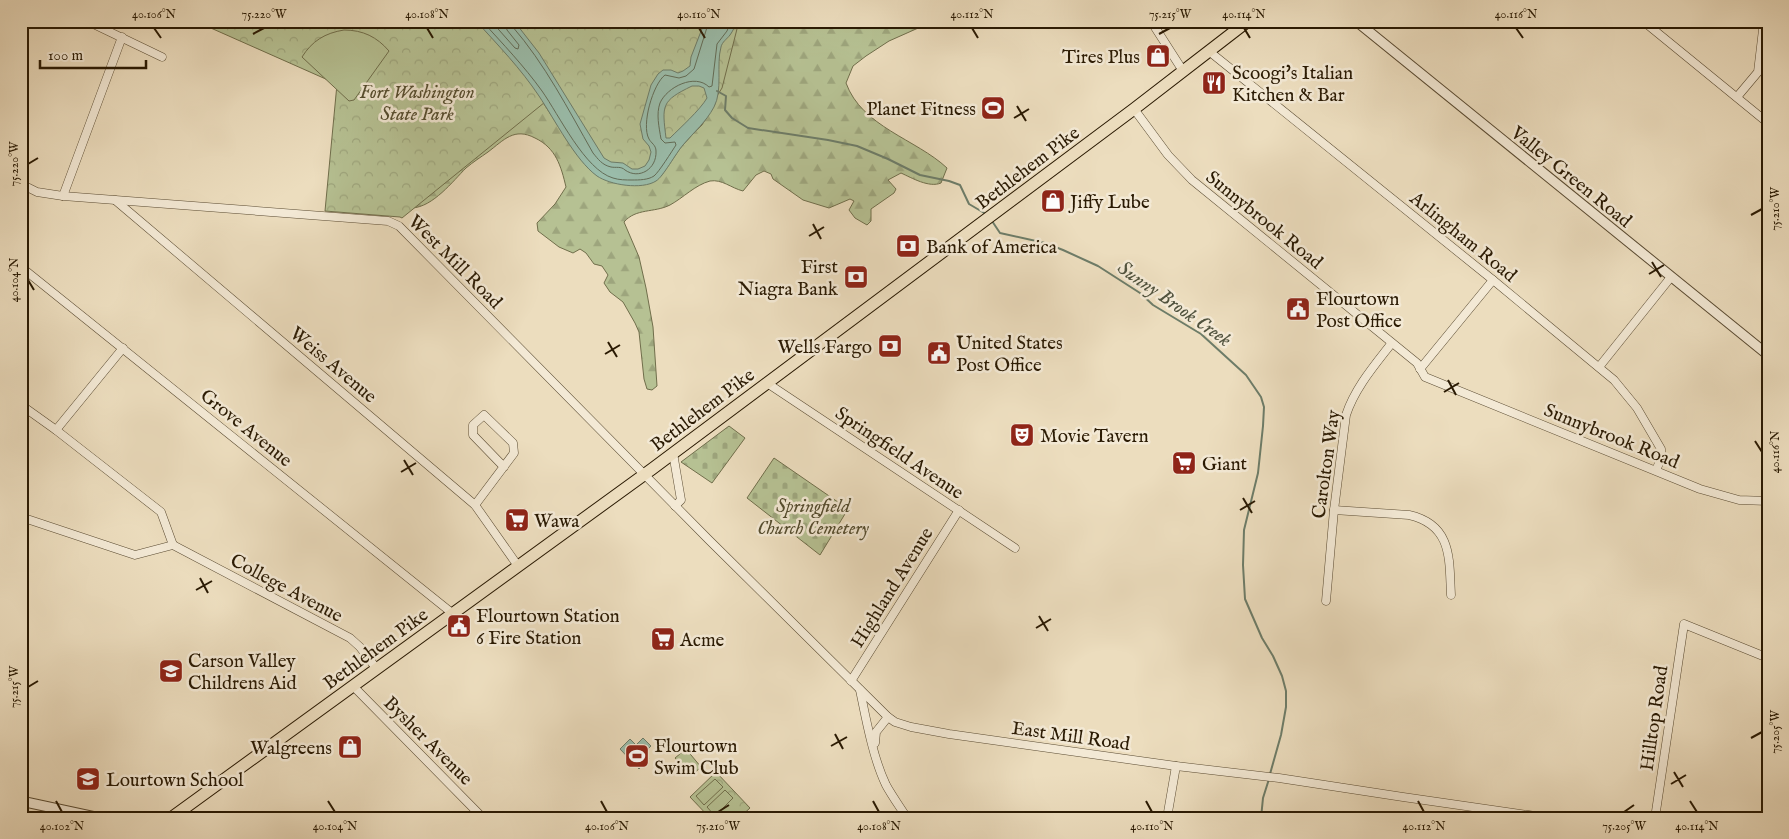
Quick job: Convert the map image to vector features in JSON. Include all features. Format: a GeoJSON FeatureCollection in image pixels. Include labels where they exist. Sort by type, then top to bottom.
{"type":"FeatureCollection","features":[{"type":"Feature","properties":{"kind":"main road","name":"Bethlehem Pike"},"geometry":{"type":"LineString","coordinates":[[171,818],[645,474],[1210,52],[1248,21]]}},
{"type":"Feature","properties":{"kind":"street"},"geometry":{"type":"LineString","coordinates":[[21,26],[23,21]]}},
{"type":"Feature","properties":{"kind":"street"},"geometry":{"type":"LineString","coordinates":[[87,21],[162,57]]}},
{"type":"Feature","properties":{"kind":"street"},"geometry":{"type":"LineString","coordinates":[[1151,21],[1183,71]]}},
{"type":"Feature","properties":{"kind":"street","name":"Valley Green Road"},"geometry":{"type":"LineString","coordinates":[[1356,21],[1768,355]]}},
{"type":"Feature","properties":{"kind":"street"},"geometry":{"type":"LineString","coordinates":[[1642,21],[1768,123]]}},
{"type":"Feature","properties":{"kind":"street"},"geometry":{"type":"LineString","coordinates":[[1737,97],[1758,72],[1764,21]]}},
{"type":"Feature","properties":{"kind":"street"},"geometry":{"type":"LineString","coordinates":[[63,196],[122,37]]}},
{"type":"Feature","properties":{"kind":"street","name":"Arlingham Road"},"geometry":{"type":"LineString","coordinates":[[1210,52],[1599,366],[1632,400],[1661,449],[1661,459],[1656,470]]}},
{"type":"Feature","properties":{"kind":"street","name":"Sunnybrook Road"},"geometry":{"type":"LineString","coordinates":[[1134,109],[1168,155],[1192,180],[1416,363],[1425,377],[1682,481],[1728,497],[1768,502]]}},
{"type":"Feature","properties":{"kind":"street","name":"West Mill Road"},"geometry":{"type":"LineString","coordinates":[[21,184],[37,192],[63,196],[395,223],[405,230],[675,506]]}},
{"type":"Feature","properties":{"kind":"street","name":"Weiss Avenue"},"geometry":{"type":"LineString","coordinates":[[115,200],[474,504],[518,566]]}},
{"type":"Feature","properties":{"kind":"street","name":"Grove Avenue"},"geometry":{"type":"LineString","coordinates":[[21,267],[452,613]]}},
{"type":"Feature","properties":{"kind":"street"},"geometry":{"type":"LineString","coordinates":[[1599,366],[1671,277]]}},
{"type":"Feature","properties":{"kind":"street"},"geometry":{"type":"LineString","coordinates":[[1420,369],[1493,280]]}},
{"type":"Feature","properties":{"kind":"street","name":"Carolton Way"},"geometry":{"type":"LineString","coordinates":[[1326,601],[1342,434],[1349,406],[1372,368],[1392,344]]}},
{"type":"Feature","properties":{"kind":"street"},"geometry":{"type":"LineString","coordinates":[[56,430],[123,348]]}},
{"type":"Feature","properties":{"kind":"street","name":"Springfield Avenue"},"geometry":{"type":"LineString","coordinates":[[767,383],[1015,548]]}},
{"type":"Feature","properties":{"kind":"street"},"geometry":{"type":"LineString","coordinates":[[21,405],[161,512],[173,545],[134,555],[21,517]]}},
{"type":"Feature","properties":{"kind":"street"},"geometry":{"type":"LineString","coordinates":[[474,504],[514,454],[513,443],[484,414],[473,424],[474,435],[504,466]]}},
{"type":"Feature","properties":{"kind":"street"},"geometry":{"type":"LineString","coordinates":[[673,453],[681,500],[675,506]]}},
{"type":"Feature","properties":{"kind":"street","name":"East Mill Road"},"geometry":{"type":"LineString","coordinates":[[675,506],[860,690],[895,722],[949,734],[1176,766],[1279,778],[1403,798],[1549,818]]}},
{"type":"Feature","properties":{"kind":"street","name":"Highland Avenue"},"geometry":{"type":"LineString","coordinates":[[851,681],[959,510]]}},
{"type":"Feature","properties":{"kind":"street"},"geometry":{"type":"LineString","coordinates":[[1334,510],[1409,515],[1429,524],[1443,540],[1449,553],[1451,595]]}},
{"type":"Feature","properties":{"kind":"street","name":"College Avenue"},"geometry":{"type":"LineString","coordinates":[[173,545],[350,638],[360,647],[376,668]]}},
{"type":"Feature","properties":{"kind":"street","name":"Hilltop Road"},"geometry":{"type":"LineString","coordinates":[[1655,818],[1684,624],[1768,658]]}},
{"type":"Feature","properties":{"kind":"street","name":"Bysher Avenue"},"geometry":{"type":"LineString","coordinates":[[353,686],[483,818]]}},
{"type":"Feature","properties":{"kind":"street"},"geometry":{"type":"LineString","coordinates":[[860,690],[886,786],[907,818]]}},
{"type":"Feature","properties":{"kind":"street"},"geometry":{"type":"LineString","coordinates":[[875,751],[876,732],[888,717]]}},
{"type":"Feature","properties":{"kind":"street"},"geometry":{"type":"LineString","coordinates":[[1167,818],[1176,766]]}},
{"type":"Feature","properties":{"kind":"street"},"geometry":{"type":"LineString","coordinates":[[21,801],[100,818]]}},
{"type":"Feature","properties":{"kind":"green space","name":"Fort Washington State Park"},"geometry":{"type":"Polygon","coordinates":[[[195,21],[739,21],[722,88],[692,135],[665,165],[647,174],[608,175],[550,98],[402,218],[325,211],[337,84],[195,21]]]}},
{"type":"Feature","properties":{"kind":"green space"},"geometry":{"type":"Polygon","coordinates":[[[737,21],[934,21],[889,41],[866,56],[853,66],[846,83],[864,111],[877,122],[947,168],[941,183],[921,182],[901,173],[888,180],[896,189],[894,193],[871,209],[871,221],[867,225],[855,218],[849,210],[854,201],[850,199],[829,208],[803,200],[773,179],[771,174],[764,171],[756,175],[743,191],[723,182],[710,181],[699,185],[670,205],[629,218],[624,222],[639,257],[653,327],[657,386],[652,390],[647,389],[644,379],[639,332],[623,302],[610,292],[604,283],[608,275],[602,266],[594,264],[586,253],[580,249],[573,253],[559,247],[538,231],[537,223],[555,204],[566,187],[553,152],[542,142],[528,135],[521,134],[515,134],[504,139],[466,168],[435,198],[420,207],[412,208],[538,95],[578,156],[661,176],[683,144],[702,125],[715,104],[719,77],[737,21]]]}},
{"type":"Feature","properties":{"kind":"green space"},"geometry":{"type":"Polygon","coordinates":[[[344,30],[357,31],[369,35],[389,51],[354,100],[349,101],[302,57],[310,46],[320,39],[331,33],[344,30]]]}},
{"type":"Feature","properties":{"kind":"green space","name":"Springfield Church Cemetery"},"geometry":{"type":"Polygon","coordinates":[[[729,426],[745,438],[712,483],[681,462],[729,426]]]}},
{"type":"Feature","properties":{"kind":"green space","name":"Springfield Church Cemetery"},"geometry":{"type":"Polygon","coordinates":[[[774,458],[848,509],[820,555],[747,498],[774,458]]]}},
{"type":"Feature","properties":{"kind":"green space"},"geometry":{"type":"Polygon","coordinates":[[[686,749],[701,767],[691,776],[675,758],[686,749]]]}},
{"type":"Feature","properties":{"kind":"green space"},"geometry":{"type":"Polygon","coordinates":[[[716,772],[750,808],[739,818],[710,818],[690,797],[716,772]]]}},
{"type":"Feature","properties":{"kind":"green space"},"geometry":{"type":"Polygon","coordinates":[[[715,779],[723,787],[704,805],[696,796],[715,779]]]}},
{"type":"Feature","properties":{"kind":"green space"},"geometry":{"type":"Polygon","coordinates":[[[725,790],[733,798],[715,816],[707,807],[725,790]]]}},
{"type":"Feature","properties":{"kind":"water"},"geometry":{"type":"Polygon","coordinates":[[[476,21],[514,21],[539,53],[604,158],[611,162],[623,163],[632,169],[638,169],[645,166],[651,152],[643,139],[640,124],[651,85],[658,74],[663,70],[671,70],[678,73],[690,66],[691,57],[705,21],[737,21],[721,47],[717,100],[711,112],[683,145],[659,179],[650,184],[635,186],[610,182],[597,176],[589,169],[573,150],[532,86],[509,57],[476,21]],[[692,86],[669,100],[664,111],[666,138],[670,138],[700,108],[707,98],[704,88],[692,86]]]}},
{"type":"Feature","properties":{"kind":"water","name":"Flourtown Swim Club"},"geometry":{"type":"Polygon","coordinates":[[[643,738],[651,746],[644,753],[649,759],[639,769],[620,749],[630,739],[636,745],[643,738]]]}},
{"type":"Feature","properties":{"kind":"waterway","name":"Sunny Brook Creek"},"geometry":{"type":"LineString","coordinates":[[717,91],[726,96],[725,110],[732,118],[748,128],[857,146],[920,175],[960,185],[969,204],[986,214]]}},
{"type":"Feature","properties":{"kind":"waterway","name":"Sunny Brook Creek"},"geometry":{"type":"LineString","coordinates":[[992,221],[1000,233],[1045,243],[1063,250],[1098,266],[1140,293],[1153,305],[1201,334],[1246,375],[1261,397],[1264,407],[1258,473],[1244,530],[1243,565],[1245,599],[1262,638],[1282,676],[1286,691],[1286,707],[1281,735],[1270,774]]}},
{"type":"Feature","properties":{"kind":"waterway","name":"Sunny Brook Creek"},"geometry":{"type":"LineString","coordinates":[[1261,818],[1263,798],[1269,779]]}},
{"type":"Feature","properties":{"kind":"place","name":"Tires Plus"},"geometry":{"type":"Point","coordinates":[1158,56]}},
{"type":"Feature","properties":{"kind":"place","name":"Scoogi's Italian Kitchen & Bar"},"geometry":{"type":"Point","coordinates":[1214,83]}},
{"type":"Feature","properties":{"kind":"place","name":"Planet Fitness"},"geometry":{"type":"Point","coordinates":[993,108]}},
{"type":"Feature","properties":{"kind":"place","name":"Jiffy Lube"},"geometry":{"type":"Point","coordinates":[1053,201]}},
{"type":"Feature","properties":{"kind":"place","name":"Bank of America"},"geometry":{"type":"Point","coordinates":[908,246]}},
{"type":"Feature","properties":{"kind":"place","name":"First Niagra Bank"},"geometry":{"type":"Point","coordinates":[856,277]}},
{"type":"Feature","properties":{"kind":"place","name":"Flourtown Post Office"},"geometry":{"type":"Point","coordinates":[1298,309]}},
{"type":"Feature","properties":{"kind":"place","name":"Wells Fargo"},"geometry":{"type":"Point","coordinates":[890,346]}},
{"type":"Feature","properties":{"kind":"place","name":"United States Post Office"},"geometry":{"type":"Point","coordinates":[939,353]}},
{"type":"Feature","properties":{"kind":"place","name":"Movie Tavern"},"geometry":{"type":"Point","coordinates":[1022,435]}},
{"type":"Feature","properties":{"kind":"place","name":"Giant"},"geometry":{"type":"Point","coordinates":[1184,463]}},
{"type":"Feature","properties":{"kind":"place","name":"Wawa"},"geometry":{"type":"Point","coordinates":[517,520]}},
{"type":"Feature","properties":{"kind":"place","name":"Flourtown Station 6 Fire Station"},"geometry":{"type":"Point","coordinates":[459,626]}},
{"type":"Feature","properties":{"kind":"place","name":"Acme"},"geometry":{"type":"Point","coordinates":[663,639]}},
{"type":"Feature","properties":{"kind":"place","name":"Carson Valley Childrens Aid"},"geometry":{"type":"Point","coordinates":[171,671]}},
{"type":"Feature","properties":{"kind":"place","name":"Walgreens"},"geometry":{"type":"Point","coordinates":[350,747]}},
{"type":"Feature","properties":{"kind":"place","name":"Flourtown Swim Club"},"geometry":{"type":"Point","coordinates":[637,756]}},
{"type":"Feature","properties":{"kind":"place","name":"Lourtown School"},"geometry":{"type":"Point","coordinates":[88,779]}}]}
